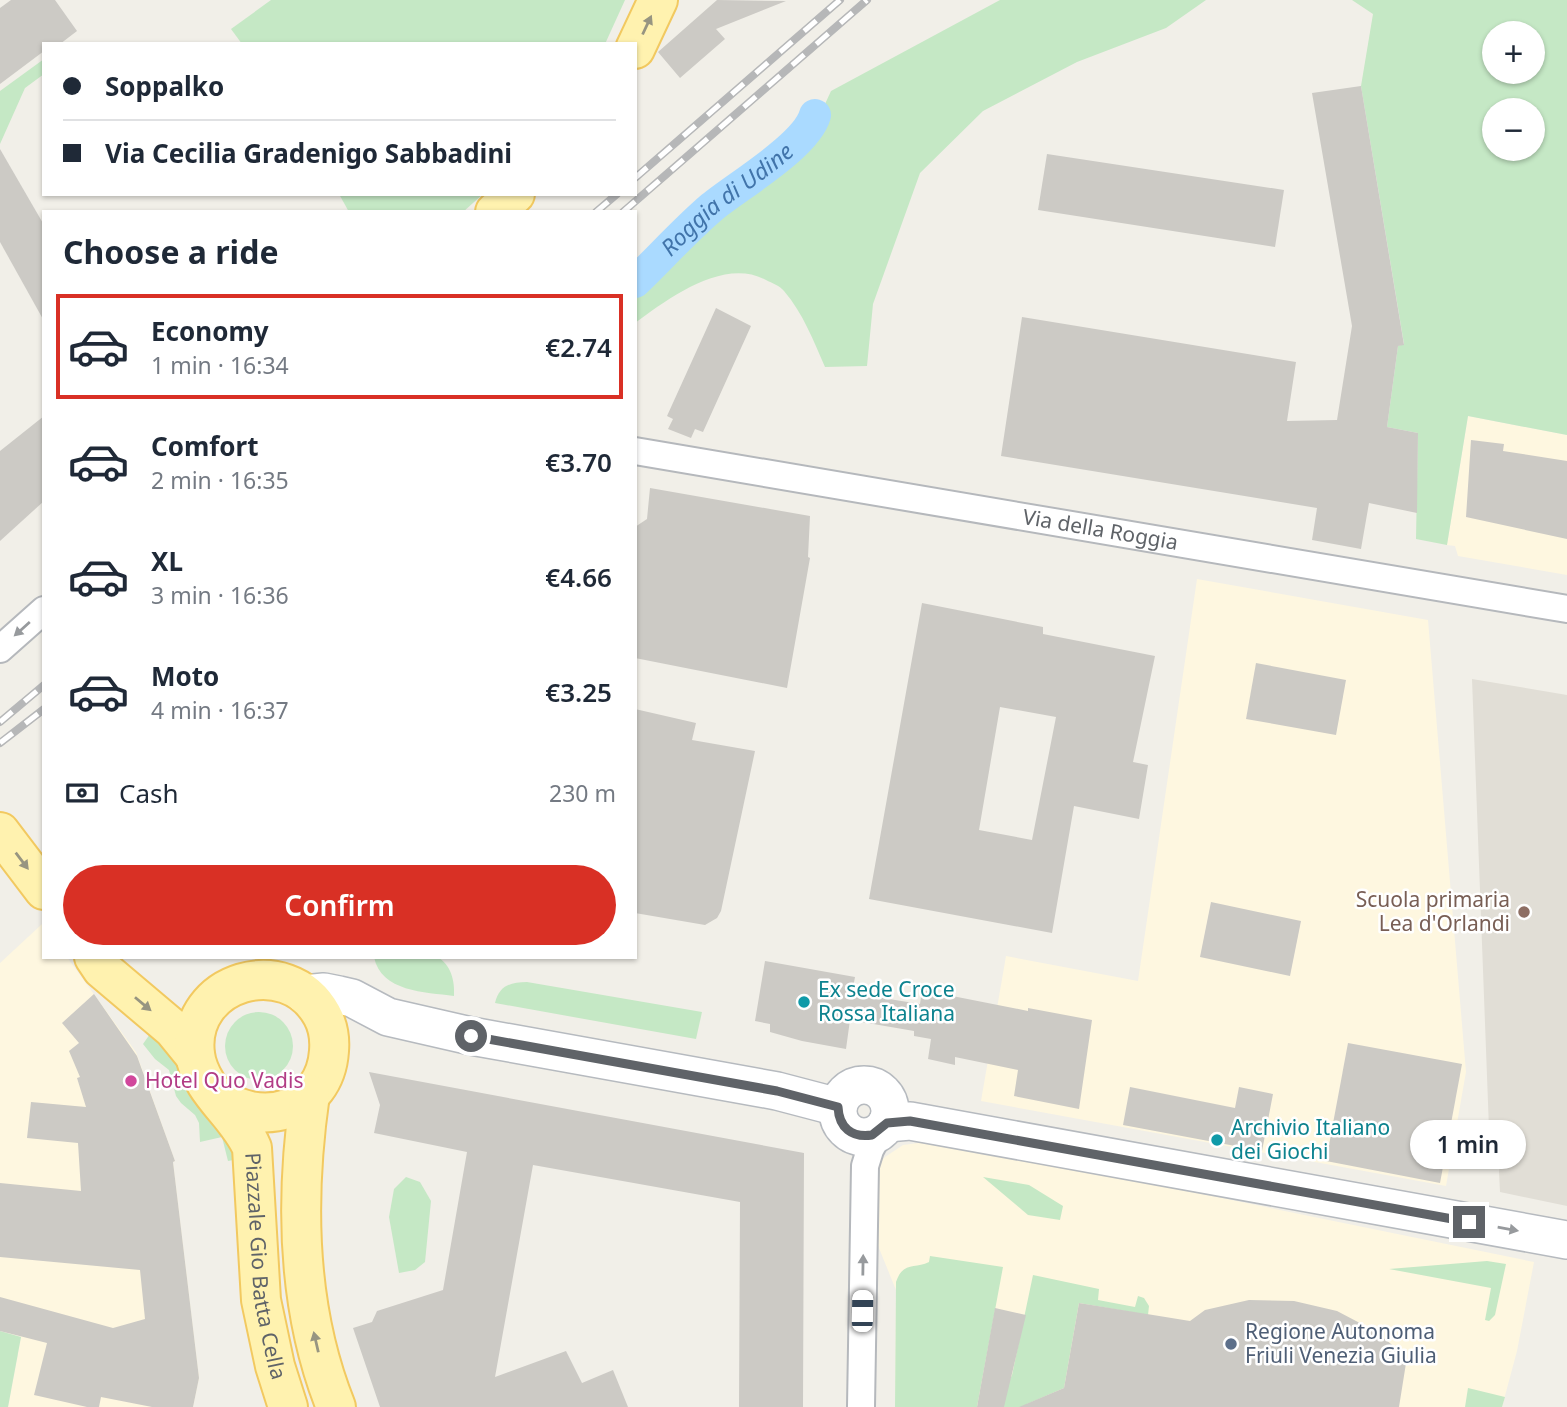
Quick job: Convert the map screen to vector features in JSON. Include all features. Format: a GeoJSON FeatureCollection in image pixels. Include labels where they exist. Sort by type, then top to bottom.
{"type":"FeatureCollection","features":[{"type":"Feature","properties":{"kind":"main road"},"geometry":{"type":"LineString","coordinates":[[637,45],[658,0]]}},
{"type":"Feature","properties":{"kind":"main road"},"geometry":{"type":"LineString","coordinates":[[497,210],[513,196]]}},
{"type":"Feature","properties":{"kind":"main road"},"geometry":{"type":"LineString","coordinates":[[0,832],[42,887]]}},
{"type":"Feature","properties":{"kind":"main road","name":"Piazzale Gio Batta Cella"},"geometry":{"type":"LineString","coordinates":[[95,959],[102,969],[173,1029],[195,1056],[202,1077],[247,1136],[252,1148],[261,1300],[275,1366],[288,1407]]}},
{"type":"Feature","properties":{"kind":"main road"},"geometry":{"type":"LineString","coordinates":[[195,1056],[195,1044],[206,1009],[235,985],[258,979],[300,979],[323,1016],[330,1041]]}},
{"type":"Feature","properties":{"kind":"main road","name":"Piazzale Gio Batta Cella"},"geometry":{"type":"LineString","coordinates":[[330,1041],[328,1061],[321,1079],[310,1094],[300,1175],[306,1292],[322,1367],[336,1407]]}},
{"type":"Feature","properties":{"kind":"main road"},"geometry":{"type":"LineString","coordinates":[[215,1094],[237,1109],[262,1114],[288,1109],[310,1094]]}},
{"type":"Feature","properties":{"kind":"street","name":"Via della Roggia"},"geometry":{"type":"LineString","coordinates":[[637,451],[1567,609]]}},
{"type":"Feature","properties":{"kind":"street"},"geometry":{"type":"LineString","coordinates":[[0,649],[42,612]]}},
{"type":"Feature","properties":{"kind":"street"},"geometry":{"type":"LineString","coordinates":[[300,979],[324,992],[352,998],[388,1017],[471,1036],[777,1091],[838,1107],[845,1093],[851,1088],[867,1084],[875,1087],[887,1098],[890,1115],[870,1150],[865,1166],[861,1407]]}},
{"type":"Feature","properties":{"kind":"street"},"geometry":{"type":"LineString","coordinates":[[330,1041],[388,1017]]}},
{"type":"Feature","properties":{"kind":"street"},"geometry":{"type":"LineString","coordinates":[[883,1127],[910,1121],[1567,1240]]}},
{"type":"Feature","properties":{"kind":"shaded area"},"geometry":{"type":"Polygon","coordinates":[[[1468,416],[1567,435],[1567,575],[1458,556],[1455,546],[1447,545],[1468,416]]]}},
{"type":"Feature","properties":{"kind":"shaded area"},"geometry":{"type":"Polygon","coordinates":[[[1197,579],[1428,620],[1466,1072],[1446,1186],[981,1101],[1006,956],[1138,981],[1197,579]]]}},
{"type":"Feature","properties":{"kind":"shaded area","name":"Scuola primaria Lea d'Orlandi"},"geometry":{"type":"Polygon","coordinates":[[[1472,679],[1567,695],[1567,1206],[1500,1192],[1499,1172],[1504,1131],[1489,1129],[1472,679]]]}},
{"type":"Feature","properties":{"kind":"shaded area"},"geometry":{"type":"Polygon","coordinates":[[[42,924],[42,959],[68,959],[136,1052],[175,1161],[199,1378],[193,1407],[8,1407],[21,1337],[0,1331],[0,963],[42,924]]]}},
{"type":"Feature","properties":{"kind":"shaded area"},"geometry":{"type":"Polygon","coordinates":[[[933,1141],[1534,1262],[1517,1351],[1502,1407],[895,1407],[896,1290],[872,1231],[878,1164],[903,1145],[933,1141]]]}},
{"type":"Feature","properties":{"kind":"green space"},"geometry":{"type":"Polygon","coordinates":[[[271,0],[625,0],[606,42],[241,42],[231,29],[271,0]]]}},
{"type":"Feature","properties":{"kind":"green space"},"geometry":{"type":"Polygon","coordinates":[[[1000,0],[1206,0],[1166,28],[1077,62],[983,111],[920,173],[873,304],[867,366],[825,367],[802,318],[784,291],[773,283],[750,274],[715,277],[698,284],[680,292],[637,322],[637,282],[814,128],[831,91],[1000,0]]]}},
{"type":"Feature","properties":{"kind":"green space"},"geometry":{"type":"Polygon","coordinates":[[[1352,0],[1567,0],[1567,435],[1468,416],[1447,545],[1416,539],[1418,433],[1387,427],[1398,346],[1404,344],[1361,86],[1373,14],[1352,0]]]}},
{"type":"Feature","properties":{"kind":"green space"},"geometry":{"type":"Polygon","coordinates":[[[42,60],[42,75],[25,88],[0,144],[0,91],[42,60]]]}},
{"type":"Feature","properties":{"kind":"green space"},"geometry":{"type":"Polygon","coordinates":[[[340,196],[481,196],[465,210],[348,210],[340,196]]]}},
{"type":"Feature","properties":{"kind":"green space"},"geometry":{"type":"Polygon","coordinates":[[[375,959],[440,959],[451,974],[454,996],[406,988],[395,984],[378,969],[375,959]]]}},
{"type":"Feature","properties":{"kind":"green space"},"geometry":{"type":"Polygon","coordinates":[[[527,982],[702,1012],[696,1039],[495,1003],[506,986],[527,982]]]}},
{"type":"Feature","properties":{"kind":"green space"},"geometry":{"type":"Polygon","coordinates":[[[259,1012],[272,1015],[283,1022],[290,1033],[293,1046],[290,1059],[283,1070],[272,1077],[259,1080],[246,1077],[235,1070],[228,1059],[225,1046],[228,1033],[235,1022],[246,1015],[259,1012]]]}},
{"type":"Feature","properties":{"kind":"green space"},"geometry":{"type":"Polygon","coordinates":[[[150,1034],[157,1038],[181,1067],[190,1095],[203,1110],[220,1122],[239,1159],[228,1161],[222,1137],[200,1142],[199,1123],[195,1115],[176,1096],[169,1070],[155,1059],[143,1044],[150,1034]]]}},
{"type":"Feature","properties":{"kind":"green space"},"geometry":{"type":"Polygon","coordinates":[[[406,1177],[420,1182],[431,1201],[425,1262],[415,1270],[399,1273],[389,1217],[394,1189],[406,1177]]]}},
{"type":"Feature","properties":{"kind":"green space"},"geometry":{"type":"Polygon","coordinates":[[[983,1177],[1029,1185],[1063,1206],[1060,1220],[1028,1215],[983,1177]]]}},
{"type":"Feature","properties":{"kind":"green space"},"geometry":{"type":"Polygon","coordinates":[[[930,1256],[1003,1267],[977,1407],[895,1407],[896,1282],[902,1271],[929,1262],[930,1256]]]}},
{"type":"Feature","properties":{"kind":"green space"},"geometry":{"type":"Polygon","coordinates":[[[1487,1261],[1506,1264],[1495,1315],[1489,1321],[1485,1320],[1491,1288],[1389,1269],[1487,1261]]]}},
{"type":"Feature","properties":{"kind":"green space"},"geometry":{"type":"Polygon","coordinates":[[[1033,1275],[1099,1289],[1098,1300],[1135,1307],[1138,1296],[1144,1298],[1149,1306],[1148,1315],[1079,1303],[1064,1388],[1025,1407],[997,1407],[1012,1375],[1033,1275]]]}},
{"type":"Feature","properties":{"kind":"green space"},"geometry":{"type":"Polygon","coordinates":[[[0,1331],[21,1337],[8,1407],[0,1407],[0,1331]]]}},
{"type":"Feature","properties":{"kind":"green space"},"geometry":{"type":"Polygon","coordinates":[[[1468,1388],[1505,1397],[1502,1407],[1465,1407],[1468,1388]]]}},
{"type":"Feature","properties":{"kind":"building"},"geometry":{"type":"Polygon","coordinates":[[[11,0],[55,0],[77,31],[63,42],[42,42],[42,52],[0,84],[0,8],[11,0]]]}},
{"type":"Feature","properties":{"kind":"building"},"geometry":{"type":"Polygon","coordinates":[[[717,0],[786,1],[716,29],[725,39],[680,78],[658,52],[717,0]]]}},
{"type":"Feature","properties":{"kind":"building"},"geometry":{"type":"Polygon","coordinates":[[[1361,86],[1404,345],[1398,346],[1387,427],[1418,433],[1417,513],[1369,503],[1361,549],[1312,540],[1317,508],[1001,456],[1022,317],[1296,362],[1287,421],[1337,420],[1352,326],[1312,93],[1361,86]]]}},
{"type":"Feature","properties":{"kind":"building"},"geometry":{"type":"Polygon","coordinates":[[[0,149],[42,222],[42,317],[0,242],[0,149]]]}},
{"type":"Feature","properties":{"kind":"building"},"geometry":{"type":"Polygon","coordinates":[[[1047,154],[1284,190],[1275,247],[1038,210],[1047,154]]]}},
{"type":"Feature","properties":{"kind":"building"},"geometry":{"type":"Polygon","coordinates":[[[716,308],[751,326],[703,432],[695,429],[691,438],[668,429],[673,419],[667,416],[716,308]]]}},
{"type":"Feature","properties":{"kind":"building"},"geometry":{"type":"Polygon","coordinates":[[[42,418],[42,503],[0,541],[0,451],[42,418]]]}},
{"type":"Feature","properties":{"kind":"building"},"geometry":{"type":"Polygon","coordinates":[[[1471,440],[1504,444],[1503,451],[1567,461],[1567,539],[1466,517],[1471,440]]]}},
{"type":"Feature","properties":{"kind":"building"},"geometry":{"type":"Polygon","coordinates":[[[650,488],[810,516],[810,558],[787,688],[637,658],[637,526],[647,519],[650,488]]]}},
{"type":"Feature","properties":{"kind":"building"},"geometry":{"type":"Polygon","coordinates":[[[922,603],[1043,627],[1043,634],[1155,656],[1133,762],[1148,765],[1139,819],[1074,806],[1052,933],[869,899],[922,603]],[[1000,707],[979,830],[1032,840],[1056,717],[1000,707]]]}},
{"type":"Feature","properties":{"kind":"building"},"geometry":{"type":"Polygon","coordinates":[[[1256,663],[1346,680],[1336,735],[1246,719],[1256,663]]]}},
{"type":"Feature","properties":{"kind":"building"},"geometry":{"type":"Polygon","coordinates":[[[637,709],[696,723],[692,740],[755,751],[721,911],[717,918],[705,925],[637,913],[637,709]]]}},
{"type":"Feature","properties":{"kind":"building"},"geometry":{"type":"Polygon","coordinates":[[[1211,902],[1301,921],[1290,976],[1200,957],[1211,902]]]}},
{"type":"Feature","properties":{"kind":"building"},"geometry":{"type":"Polygon","coordinates":[[[765,961],[855,977],[852,993],[920,1004],[922,990],[1028,1011],[1028,1008],[1092,1020],[1079,1109],[1014,1096],[1018,1070],[955,1057],[955,1065],[928,1059],[931,1039],[914,1036],[914,1031],[850,1020],[846,1049],[770,1032],[770,1024],[755,1021],[765,961]]]}},
{"type":"Feature","properties":{"kind":"building"},"geometry":{"type":"Polygon","coordinates":[[[94,994],[137,1056],[175,1161],[199,1378],[193,1407],[152,1407],[101,1397],[99,1407],[87,1407],[34,1395],[47,1343],[0,1331],[0,1297],[113,1328],[145,1319],[140,1270],[0,1257],[0,1183],[81,1191],[78,1143],[27,1138],[31,1102],[86,1107],[77,1078],[80,1077],[69,1051],[79,1043],[62,1023],[94,994]]]}},
{"type":"Feature","properties":{"kind":"building"},"geometry":{"type":"Polygon","coordinates":[[[1348,1043],[1462,1064],[1440,1183],[1326,1161],[1348,1043]]]}},
{"type":"Feature","properties":{"kind":"building"},"geometry":{"type":"Polygon","coordinates":[[[369,1072],[804,1153],[803,1407],[739,1407],[740,1202],[533,1165],[495,1377],[566,1351],[582,1383],[613,1370],[628,1407],[380,1407],[353,1328],[372,1322],[377,1311],[443,1290],[467,1152],[374,1133],[380,1105],[369,1072]]]}},
{"type":"Feature","properties":{"kind":"building"},"geometry":{"type":"Polygon","coordinates":[[[1130,1087],[1235,1108],[1239,1087],[1273,1094],[1262,1151],[1123,1125],[1130,1087]]]}},
{"type":"Feature","properties":{"kind":"building","name":"Regione Autonoma Friuli Venezia Giulia"},"geometry":{"type":"Polygon","coordinates":[[[1249,1300],[1294,1301],[1337,1311],[1375,1331],[1407,1357],[1399,1407],[1019,1407],[1064,1388],[1079,1303],[1190,1321],[1205,1310],[1249,1300]]]}},
{"type":"Feature","properties":{"kind":"building"},"geometry":{"type":"Polygon","coordinates":[[[995,1308],[1026,1315],[1004,1407],[977,1407],[995,1308]]]}},
{"type":"Feature","properties":{"kind":"waterway","name":"Roggia di Udine"},"geometry":{"type":"LineString","coordinates":[[637,280],[712,207],[786,152],[809,127],[815,115]]}},
{"type":"Feature","properties":{"kind":"railway"},"geometry":{"type":"LineString","coordinates":[[637,176],[840,0]]}},
{"type":"Feature","properties":{"kind":"railway"},"geometry":{"type":"LineString","coordinates":[[625,210],[867,0]]}},
{"type":"Feature","properties":{"kind":"railway"},"geometry":{"type":"LineString","coordinates":[[598,210],[615,196]]}},
{"type":"Feature","properties":{"kind":"railway"},"geometry":{"type":"LineString","coordinates":[[0,722],[42,687]]}},
{"type":"Feature","properties":{"kind":"railway"},"geometry":{"type":"LineString","coordinates":[[0,743],[42,711]]}},
{"type":"Feature","properties":{"kind":"place","name":"Scuola primaria Lea d'Orlandi"},"geometry":{"type":"Point","coordinates":[1524,912]}},
{"type":"Feature","properties":{"kind":"place","name":"Ex sede Croce Rossa Italiana"},"geometry":{"type":"Point","coordinates":[804,1002]}},
{"type":"Feature","properties":{"kind":"place","name":"Hotel Quo Vadis"},"geometry":{"type":"Point","coordinates":[131,1081]}},
{"type":"Feature","properties":{"kind":"place","name":"Archivio Italiano dei Giochi"},"geometry":{"type":"Point","coordinates":[1217,1140]}},
{"type":"Feature","properties":{"kind":"place","name":"Regione Autonoma Friuli Venezia Giulia"},"geometry":{"type":"Point","coordinates":[1231,1344]}},
{"type":"Feature","properties":{"kind":"route"},"geometry":{"type":"LineString","coordinates":[[471,1036],[777,1091],[828,1103],[838,1107],[842,1124],[847,1131],[855,1135],[872,1135],[887,1123],[910,1121],[1469,1222]]}}]}
